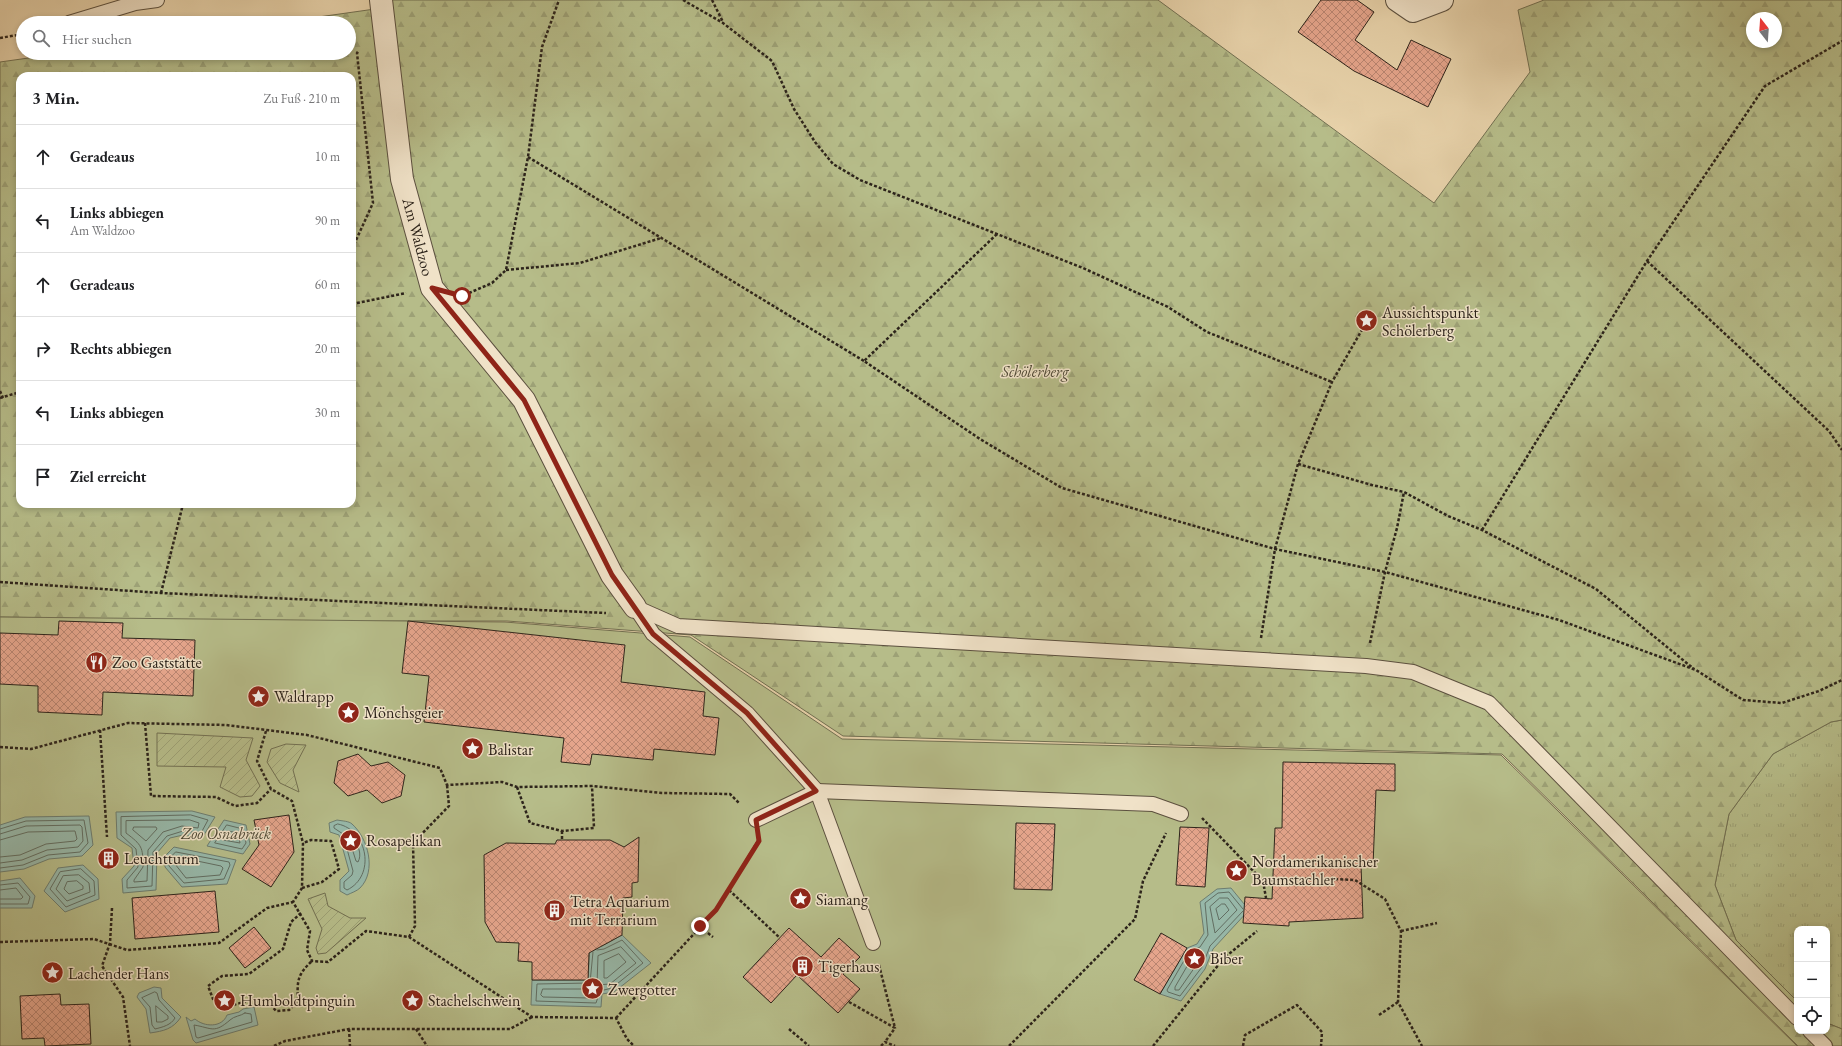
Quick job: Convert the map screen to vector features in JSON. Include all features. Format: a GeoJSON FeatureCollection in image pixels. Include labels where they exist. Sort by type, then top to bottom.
{"type":"FeatureCollection","features":[{"type":"Feature","properties":{"kind":"street","name":"Am Waldzoo"},"geometry":{"type":"LineString","coordinates":[[381,0],[402,179],[432,288],[524,400],[612,575],[635,607]]}},
{"type":"Feature","properties":{"kind":"street"},"geometry":{"type":"LineString","coordinates":[[1398,0],[1413,11],[1442,0]]}},
{"type":"Feature","properties":{"kind":"lane"},"geometry":{"type":"LineString","coordinates":[[92,16],[135,3],[157,0]]}},
{"type":"Feature","properties":{"kind":"lane"},"geometry":{"type":"LineString","coordinates":[[635,607],[678,626],[1366,666],[1413,672],[1489,703],[1794,1015]]}},
{"type":"Feature","properties":{"kind":"lane"},"geometry":{"type":"LineString","coordinates":[[635,607],[653,634],[747,713],[816,791],[873,943]]}},
{"type":"Feature","properties":{"kind":"lane"},"geometry":{"type":"LineString","coordinates":[[756,820],[816,791],[1153,804],[1181,814]]}},
{"type":"Feature","properties":{"kind":"lane"},"geometry":{"type":"LineString","coordinates":[[1813,1034],[1825,1046]]}},
{"type":"Feature","properties":{"kind":"path"},"geometry":{"type":"LineString","coordinates":[[356,303],[432,288],[462,296],[492,283],[506,270],[528,157],[542,48],[559,0]]}},
{"type":"Feature","properties":{"kind":"path"},"geometry":{"type":"LineString","coordinates":[[682,0],[723,23],[772,61],[794,109],[815,142],[833,164],[860,180],[1083,268],[1161,304],[1207,332],[1332,382]]}},
{"type":"Feature","properties":{"kind":"path"},"geometry":{"type":"LineString","coordinates":[[712,0],[723,23]]}},
{"type":"Feature","properties":{"kind":"path"},"geometry":{"type":"LineString","coordinates":[[0,38],[16,35]]}},
{"type":"Feature","properties":{"kind":"path"},"geometry":{"type":"LineString","coordinates":[[1482,530],[1647,261],[1765,86],[1842,41]]}},
{"type":"Feature","properties":{"kind":"path"},"geometry":{"type":"LineString","coordinates":[[356,240],[373,203],[357,53],[361,47]]}},
{"type":"Feature","properties":{"kind":"path"},"geometry":{"type":"LineString","coordinates":[[528,157],[864,361],[980,440],[1062,488],[1275,549],[1385,572],[1559,620],[1696,670]]}},
{"type":"Feature","properties":{"kind":"path"},"geometry":{"type":"LineString","coordinates":[[864,361],[997,234]]}},
{"type":"Feature","properties":{"kind":"path"},"geometry":{"type":"LineString","coordinates":[[506,270],[580,263],[661,238]]}},
{"type":"Feature","properties":{"kind":"path"},"geometry":{"type":"LineString","coordinates":[[1647,261],[1829,431],[1842,450]]}},
{"type":"Feature","properties":{"kind":"path"},"geometry":{"type":"LineString","coordinates":[[1258,660],[1275,549],[1298,464],[1332,382],[1367,321]]}},
{"type":"Feature","properties":{"kind":"path"},"geometry":{"type":"LineString","coordinates":[[0,391],[0,402]]}},
{"type":"Feature","properties":{"kind":"path"},"geometry":{"type":"LineString","coordinates":[[1,398],[16,393]]}},
{"type":"Feature","properties":{"kind":"path"},"geometry":{"type":"LineString","coordinates":[[1298,464],[1404,492],[1448,516],[1482,530],[1596,589],[1696,670],[1743,700],[1782,703],[1819,691],[1842,680]]}},
{"type":"Feature","properties":{"kind":"path"},"geometry":{"type":"LineString","coordinates":[[1366,666],[1385,572],[1397,528],[1404,492]]}},
{"type":"Feature","properties":{"kind":"path"},"geometry":{"type":"LineString","coordinates":[[161,593],[182,508]]}},
{"type":"Feature","properties":{"kind":"path"},"geometry":{"type":"LineString","coordinates":[[0,582],[161,593],[608,613],[625,612],[635,607]]}},
{"type":"Feature","properties":{"kind":"path"},"geometry":{"type":"LineString","coordinates":[[145,722],[150,796],[216,797],[235,806],[257,803],[271,789]]}},
{"type":"Feature","properties":{"kind":"path"},"geometry":{"type":"LineString","coordinates":[[0,747],[31,749],[128,723],[145,722],[226,725],[307,735],[440,768],[447,785],[449,806],[413,843],[415,926],[409,937]]}},
{"type":"Feature","properties":{"kind":"path"},"geometry":{"type":"LineString","coordinates":[[100,730],[107,837]]}},
{"type":"Feature","properties":{"kind":"path"},"geometry":{"type":"LineString","coordinates":[[0,942],[94,939],[110,943],[127,950],[219,944],[267,908],[293,902],[302,888],[303,842],[292,801],[271,789],[256,761],[266,731]]}},
{"type":"Feature","properties":{"kind":"path"},"geometry":{"type":"LineString","coordinates":[[274,1046],[285,1041],[349,1029],[510,1029],[532,1017],[616,1018],[716,910],[759,841],[756,820],[730,794],[662,793],[592,786],[516,787],[502,782],[447,785]]}},
{"type":"Feature","properties":{"kind":"path"},"geometry":{"type":"LineString","coordinates":[[516,787],[530,823],[562,831],[594,828],[592,786]]}},
{"type":"Feature","properties":{"kind":"path"},"geometry":{"type":"LineString","coordinates":[[1009,1046],[1135,919],[1143,881],[1170,823],[1181,814],[1196,812],[1263,880],[1266,898]]}},
{"type":"Feature","properties":{"kind":"path"},"geometry":{"type":"LineString","coordinates":[[562,831],[562,840]]}},
{"type":"Feature","properties":{"kind":"path"},"geometry":{"type":"LineString","coordinates":[[302,888],[322,882],[339,869],[330,841],[311,840],[303,842]]}},
{"type":"Feature","properties":{"kind":"path"},"geometry":{"type":"LineString","coordinates":[[1263,880],[1315,878],[1355,880],[1385,899],[1401,931],[1398,1002],[1422,1046]]}},
{"type":"Feature","properties":{"kind":"path"},"geometry":{"type":"LineString","coordinates":[[729,890],[780,938]]}},
{"type":"Feature","properties":{"kind":"path"},"geometry":{"type":"LineString","coordinates":[[293,902],[301,913],[310,931],[307,950],[312,961]]}},
{"type":"Feature","properties":{"kind":"path"},"geometry":{"type":"LineString","coordinates":[[112,908],[110,943],[102,966],[123,997],[130,1046]]}},
{"type":"Feature","properties":{"kind":"path"},"geometry":{"type":"LineString","coordinates":[[301,913],[292,922],[283,949],[249,974],[222,976],[208,986],[213,999],[226,1007],[255,999],[267,1000],[276,1011],[289,1010],[298,1001],[297,981],[304,968],[312,961],[328,962],[366,932],[409,937],[532,1017]]}},
{"type":"Feature","properties":{"kind":"path"},"geometry":{"type":"LineString","coordinates":[[1401,931],[1437,923]]}},
{"type":"Feature","properties":{"kind":"path"},"geometry":{"type":"LineString","coordinates":[[700,926],[713,937]]}},
{"type":"Feature","properties":{"kind":"path"},"geometry":{"type":"LineString","coordinates":[[1153,1046],[1224,958],[1257,931]]}},
{"type":"Feature","properties":{"kind":"path"},"geometry":{"type":"LineString","coordinates":[[873,943],[895,1028]]}},
{"type":"Feature","properties":{"kind":"path"},"geometry":{"type":"LineString","coordinates":[[849,1002],[895,1028]]}},
{"type":"Feature","properties":{"kind":"path"},"geometry":{"type":"LineString","coordinates":[[1379,1015],[1398,1002]]}},
{"type":"Feature","properties":{"kind":"path"},"geometry":{"type":"LineString","coordinates":[[1243,1046],[1245,1035],[1298,1005],[1322,1032],[1321,1046]]}},
{"type":"Feature","properties":{"kind":"path"},"geometry":{"type":"LineString","coordinates":[[616,1018],[627,1039],[634,1046]]}},
{"type":"Feature","properties":{"kind":"path"},"geometry":{"type":"LineString","coordinates":[[416,1028],[427,1046]]}},
{"type":"Feature","properties":{"kind":"path"},"geometry":{"type":"LineString","coordinates":[[881,1046],[895,1028]]}},
{"type":"Feature","properties":{"kind":"path"},"geometry":{"type":"LineString","coordinates":[[349,1029],[350,1046]]}},
{"type":"Feature","properties":{"kind":"path"},"geometry":{"type":"LineString","coordinates":[[789,1029],[809,1046]]}},
{"type":"Feature","properties":{"kind":"path"},"geometry":{"type":"LineString","coordinates":[[885,1042],[895,1046]]}},
{"type":"Feature","properties":{"kind":"green space","name":"Schölerberg"},"geometry":{"type":"Polygon","coordinates":[[[381,0],[1158,0],[1434,203],[1530,72],[1518,10],[1544,0],[1842,0],[1842,720],[1831,722],[1773,754],[1729,814],[1715,885],[1736,940],[1794,998],[1794,1034],[1830,1034],[1830,1024],[1842,1029],[1842,1046],[1798,1046],[1502,754],[843,736],[691,635],[507,621],[223,621],[0,617],[0,62],[16,60],[356,60],[356,16],[325,16],[382,8],[381,0]]]}},
{"type":"Feature","properties":{"kind":"green space","name":"Zoo Osnabrück"},"geometry":{"type":"Polygon","coordinates":[[[0,617],[505,622],[690,637],[842,739],[1501,755],[1797,1046],[0,1046],[0,617]]]}},
{"type":"Feature","properties":{"kind":"green space"},"geometry":{"type":"Polygon","coordinates":[[[1842,720],[1842,1029],[1830,1024],[1830,926],[1794,926],[1794,998],[1736,940],[1715,885],[1729,814],[1773,754],[1831,722],[1842,720]]]}},
{"type":"Feature","properties":{"kind":"green space"},"geometry":{"type":"Polygon","coordinates":[[[157,733],[253,738],[246,760],[260,786],[252,796],[240,797],[220,787],[226,767],[157,766],[157,733]]]}},
{"type":"Feature","properties":{"kind":"green space"},"geometry":{"type":"Polygon","coordinates":[[[286,744],[306,745],[293,770],[299,792],[280,783],[267,762],[271,749],[286,744]]]}},
{"type":"Feature","properties":{"kind":"green space"},"geometry":{"type":"Polygon","coordinates":[[[325,893],[328,906],[350,918],[366,918],[326,953],[318,954],[316,948],[322,929],[308,899],[325,893]]]}},
{"type":"Feature","properties":{"kind":"water"},"geometry":{"type":"Polygon","coordinates":[[[192,811],[215,817],[202,838],[183,835],[170,838],[157,853],[156,890],[123,893],[122,879],[134,866],[132,848],[117,838],[116,812],[192,811]]]}},
{"type":"Feature","properties":{"kind":"water"},"geometry":{"type":"Polygon","coordinates":[[[89,816],[93,845],[82,856],[49,859],[24,869],[0,872],[0,825],[25,817],[89,816]]]}},
{"type":"Feature","properties":{"kind":"water"},"geometry":{"type":"Polygon","coordinates":[[[224,820],[246,825],[250,844],[243,854],[207,846],[224,820]]]}},
{"type":"Feature","properties":{"kind":"water"},"geometry":{"type":"Polygon","coordinates":[[[337,820],[351,823],[358,830],[366,846],[368,855],[368,873],[365,881],[359,889],[347,895],[340,891],[340,880],[349,871],[339,835],[330,832],[329,823],[337,820]]]}},
{"type":"Feature","properties":{"kind":"water"},"geometry":{"type":"Polygon","coordinates":[[[174,847],[236,860],[227,884],[182,887],[165,867],[165,856],[174,847]]]}},
{"type":"Feature","properties":{"kind":"water"},"geometry":{"type":"Polygon","coordinates":[[[83,865],[98,879],[99,899],[65,912],[44,891],[58,868],[83,865]]]}},
{"type":"Feature","properties":{"kind":"water"},"geometry":{"type":"Polygon","coordinates":[[[20,878],[35,896],[32,908],[0,908],[0,881],[20,878]]]}},
{"type":"Feature","properties":{"kind":"water"},"geometry":{"type":"Polygon","coordinates":[[[1231,888],[1249,910],[1213,949],[1205,969],[1181,1001],[1160,994],[1187,948],[1197,944],[1204,933],[1200,902],[1217,889],[1231,888]]]}},
{"type":"Feature","properties":{"kind":"water"},"geometry":{"type":"Polygon","coordinates":[[[622,935],[651,963],[614,992],[602,994],[601,1007],[531,1005],[532,980],[588,980],[590,945],[602,946],[622,935]]]}},
{"type":"Feature","properties":{"kind":"water"},"geometry":{"type":"Polygon","coordinates":[[[154,987],[161,988],[162,998],[181,1017],[168,1029],[150,1033],[146,1009],[137,997],[139,993],[154,987]]]}},
{"type":"Feature","properties":{"kind":"water"},"geometry":{"type":"Polygon","coordinates":[[[254,1007],[258,1025],[196,1043],[193,1040],[186,1017],[191,1021],[195,1019],[203,1024],[212,1025],[221,1022],[227,1015],[239,1012],[243,1009],[254,1007]]]}},
{"type":"Feature","properties":{"kind":"building"},"geometry":{"type":"Polygon","coordinates":[[[1321,0],[1357,0],[1374,12],[1355,40],[1397,70],[1411,40],[1451,59],[1428,107],[1354,71],[1298,32],[1321,0]]]}},
{"type":"Feature","properties":{"kind":"building","name":"Zoo Gaststätte"},"geometry":{"type":"Polygon","coordinates":[[[59,621],[123,623],[122,638],[195,640],[193,696],[103,692],[102,715],[38,712],[38,686],[0,684],[0,633],[58,635],[59,621]]]}},
{"type":"Feature","properties":{"kind":"building"},"geometry":{"type":"Polygon","coordinates":[[[408,621],[625,645],[621,682],[705,692],[703,716],[719,718],[715,755],[654,749],[653,760],[592,754],[590,765],[561,762],[564,738],[424,722],[429,676],[402,673],[408,621]]]}},
{"type":"Feature","properties":{"kind":"building"},"geometry":{"type":"Polygon","coordinates":[[[358,754],[371,766],[388,762],[405,775],[401,796],[382,803],[367,790],[348,796],[334,783],[338,761],[358,754]]]}},
{"type":"Feature","properties":{"kind":"building"},"geometry":{"type":"Polygon","coordinates":[[[1283,762],[1395,764],[1395,791],[1376,790],[1373,866],[1361,865],[1363,918],[1289,922],[1289,926],[1243,923],[1245,897],[1272,899],[1275,828],[1282,828],[1283,762]]]}},
{"type":"Feature","properties":{"kind":"building"},"geometry":{"type":"Polygon","coordinates":[[[289,815],[294,852],[271,887],[242,869],[259,845],[254,820],[289,815]]]}},
{"type":"Feature","properties":{"kind":"building"},"geometry":{"type":"Polygon","coordinates":[[[1016,823],[1055,824],[1052,890],[1014,889],[1016,823]]]}},
{"type":"Feature","properties":{"kind":"building"},"geometry":{"type":"Polygon","coordinates":[[[1180,827],[1209,828],[1205,887],[1176,885],[1180,827]]]}},
{"type":"Feature","properties":{"kind":"building","name":"Tetra Aquarium mit Terrarium"},"geometry":{"type":"Polygon","coordinates":[[[639,837],[638,882],[632,883],[632,897],[623,898],[622,935],[589,953],[588,980],[532,980],[532,962],[518,961],[519,943],[496,942],[485,922],[484,855],[506,843],[555,844],[557,840],[610,840],[624,847],[639,837]]]}},
{"type":"Feature","properties":{"kind":"building"},"geometry":{"type":"Polygon","coordinates":[[[215,891],[219,932],[135,939],[132,898],[215,891]]]}},
{"type":"Feature","properties":{"kind":"building"},"geometry":{"type":"Polygon","coordinates":[[[254,927],[271,948],[245,968],[229,948],[254,927]]]}},
{"type":"Feature","properties":{"kind":"building","name":"Tigerhaus"},"geometry":{"type":"Polygon","coordinates":[[[789,928],[821,957],[839,938],[860,957],[843,974],[860,989],[838,1013],[797,975],[771,1003],[743,977],[789,928]]]}},
{"type":"Feature","properties":{"kind":"building"},"geometry":{"type":"Polygon","coordinates":[[[1161,933],[1187,948],[1160,994],[1134,980],[1161,933]]]}},
{"type":"Feature","properties":{"kind":"building"},"geometry":{"type":"Polygon","coordinates":[[[60,994],[61,1005],[89,1004],[91,1044],[45,1046],[44,1038],[22,1039],[20,996],[60,994]]]}},
{"type":"Feature","properties":{"kind":"place","name":"Aussichtspunkt Schölerberg"},"geometry":{"type":"Point","coordinates":[1367,321]}},
{"type":"Feature","properties":{"kind":"place","name":"Zoo Gaststätte"},"geometry":{"type":"Point","coordinates":[97,662]}},
{"type":"Feature","properties":{"kind":"place","name":"Waldrapp"},"geometry":{"type":"Point","coordinates":[258,696]}},
{"type":"Feature","properties":{"kind":"place","name":"Mönchsgeier"},"geometry":{"type":"Point","coordinates":[348,712]}},
{"type":"Feature","properties":{"kind":"place","name":"Balistar"},"geometry":{"type":"Point","coordinates":[473,749]}},
{"type":"Feature","properties":{"kind":"place","name":"Rosapelikan"},"geometry":{"type":"Point","coordinates":[351,840]}},
{"type":"Feature","properties":{"kind":"place","name":"Leuchtturm"},"geometry":{"type":"Point","coordinates":[109,858]}},
{"type":"Feature","properties":{"kind":"place","name":"Nordamerikanischer Baumstachler"},"geometry":{"type":"Point","coordinates":[1237,870]}},
{"type":"Feature","properties":{"kind":"place","name":"Siamang"},"geometry":{"type":"Point","coordinates":[800,899]}},
{"type":"Feature","properties":{"kind":"place","name":"Tetra Aquarium mit Terrarium"},"geometry":{"type":"Point","coordinates":[554,910]}},
{"type":"Feature","properties":{"kind":"place","name":"Biber"},"geometry":{"type":"Point","coordinates":[1194,958]}},
{"type":"Feature","properties":{"kind":"place","name":"Tigerhaus"},"geometry":{"type":"Point","coordinates":[802,966]}},
{"type":"Feature","properties":{"kind":"place","name":"Lachender Hans"},"geometry":{"type":"Point","coordinates":[52,973]}},
{"type":"Feature","properties":{"kind":"place","name":"Zwergotter"},"geometry":{"type":"Point","coordinates":[592,989]}},
{"type":"Feature","properties":{"kind":"place","name":"Humboldtpinguin"},"geometry":{"type":"Point","coordinates":[225,1000]}},
{"type":"Feature","properties":{"kind":"place","name":"Stachelschwein"},"geometry":{"type":"Point","coordinates":[413,1000]}},
{"type":"Feature","properties":{"kind":"route"},"geometry":{"type":"LineString","coordinates":[[462,296],[432,288],[524,400],[612,575],[653,634],[747,713],[816,791],[756,820],[759,841],[716,910],[700,926]]}}]}
